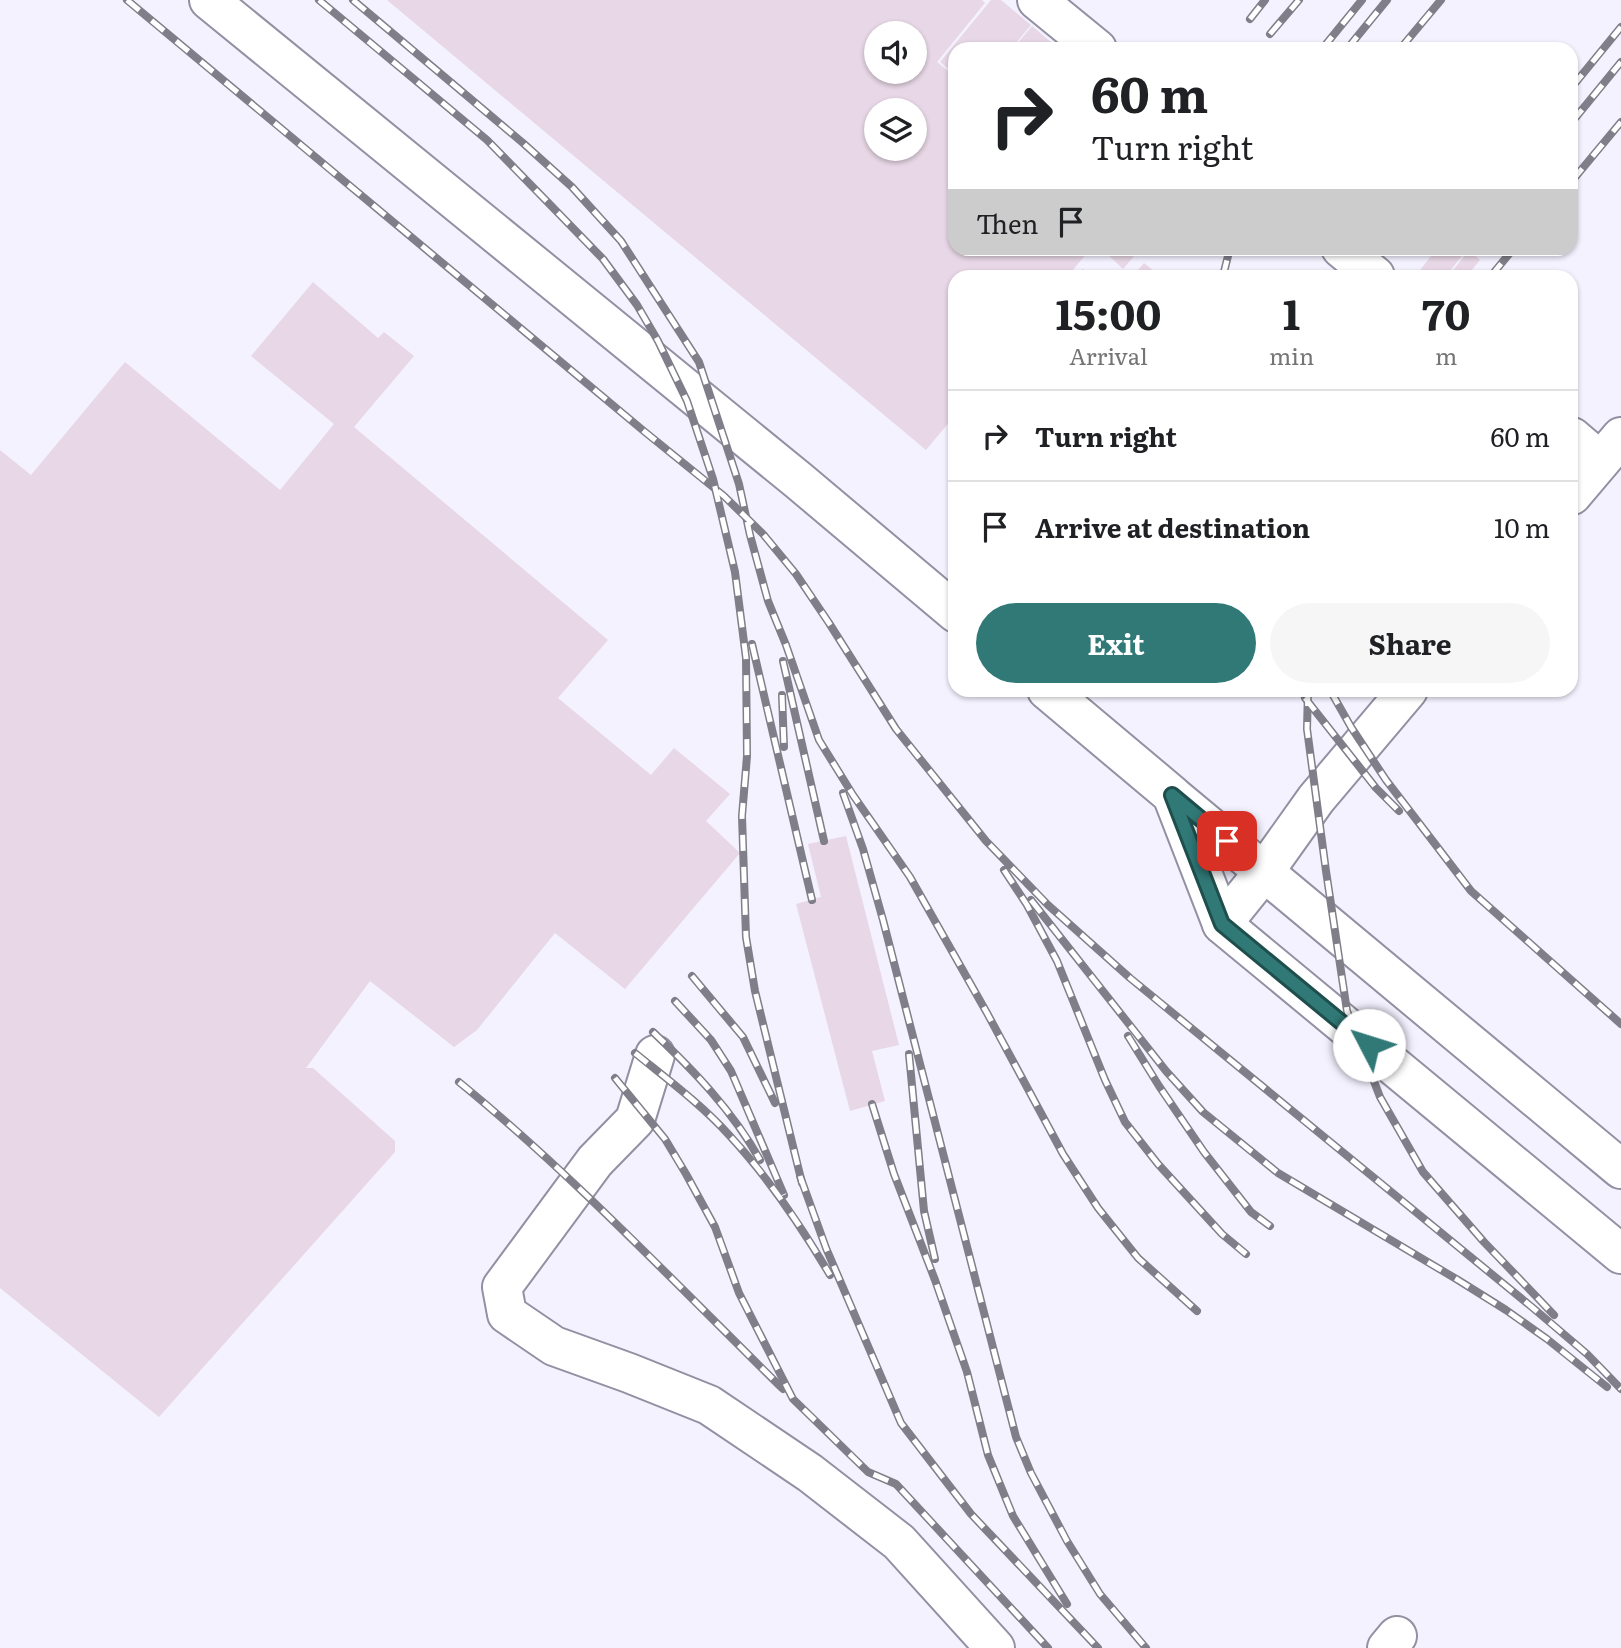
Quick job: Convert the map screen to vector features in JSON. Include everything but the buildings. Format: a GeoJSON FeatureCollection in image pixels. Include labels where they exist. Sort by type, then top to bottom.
{"type":"FeatureCollection","features":[{"type":"Feature","properties":{"kind":"lane"},"geometry":{"type":"LineString","coordinates":[[209,0],[788,472],[948,606]]}},
{"type":"Feature","properties":{"kind":"lane"},"geometry":{"type":"LineString","coordinates":[[1037,0],[1088,42]]}},
{"type":"Feature","properties":{"kind":"lane"},"geometry":{"type":"LineString","coordinates":[[1351,256],[1368,270]]}},
{"type":"Feature","properties":{"kind":"lane"},"geometry":{"type":"LineString","coordinates":[[1578,439],[1611,449],[1578,488]]}},
{"type":"Feature","properties":{"kind":"lane"},"geometry":{"type":"LineString","coordinates":[[1055,697],[1621,1169]]}},
{"type":"Feature","properties":{"kind":"lane"},"geometry":{"type":"LineString","coordinates":[[1222,924],[1264,872],[1316,799],[1402,697]]}},
{"type":"Feature","properties":{"kind":"lane"},"geometry":{"type":"LineString","coordinates":[[1172,795],[1222,924],[1621,1254]]}},
{"type":"Feature","properties":{"kind":"lane"},"geometry":{"type":"LineString","coordinates":[[655,1055],[635,1120],[595,1161],[502,1287],[507,1314],[554,1346],[709,1405],[799,1466],[899,1542],[995,1648]]}},
{"type":"Feature","properties":{"kind":"railway"},"geometry":{"type":"LineString","coordinates":[[127,0],[724,496],[763,534],[796,574],[896,729],[986,841],[1048,905],[1130,978],[1533,1308],[1587,1354],[1621,1389]]}},
{"type":"Feature","properties":{"kind":"railway"},"geometry":{"type":"LineString","coordinates":[[319,0],[487,140],[603,259],[637,305],[687,401],[713,479],[735,572],[746,658],[747,756],[742,816],[746,937],[755,991],[802,1183]]}},
{"type":"Feature","properties":{"kind":"railway"},"geometry":{"type":"LineString","coordinates":[[353,0],[572,187],[621,241],[699,362],[739,484],[768,601],[819,740],[853,795],[910,877],[1063,1154],[1098,1208],[1138,1258],[1197,1311]]}},
{"type":"Feature","properties":{"kind":"railway"},"geometry":{"type":"LineString","coordinates":[[1250,19],[1265,0]]}},
{"type":"Feature","properties":{"kind":"railway"},"geometry":{"type":"LineString","coordinates":[[1270,34],[1299,0]]}},
{"type":"Feature","properties":{"kind":"railway"},"geometry":{"type":"LineString","coordinates":[[1328,42],[1362,0]]}},
{"type":"Feature","properties":{"kind":"railway"},"geometry":{"type":"LineString","coordinates":[[1353,42],[1387,0]]}},
{"type":"Feature","properties":{"kind":"railway"},"geometry":{"type":"LineString","coordinates":[[1406,42],[1441,0]]}},
{"type":"Feature","properties":{"kind":"railway"},"geometry":{"type":"LineString","coordinates":[[1578,80],[1621,27]]}},
{"type":"Feature","properties":{"kind":"railway"},"geometry":{"type":"LineString","coordinates":[[1578,115],[1621,62]]}},
{"type":"Feature","properties":{"kind":"railway"},"geometry":{"type":"LineString","coordinates":[[1578,174],[1621,122]]}},
{"type":"Feature","properties":{"kind":"railway"},"geometry":{"type":"LineString","coordinates":[[1224,270],[1228,256]]}},
{"type":"Feature","properties":{"kind":"railway"},"geometry":{"type":"LineString","coordinates":[[1496,270],[1507,256]]}},
{"type":"Feature","properties":{"kind":"railway"},"geometry":{"type":"LineString","coordinates":[[752,644],[812,900]]}},
{"type":"Feature","properties":{"kind":"railway"},"geometry":{"type":"LineString","coordinates":[[783,661],[824,841]]}},
{"type":"Feature","properties":{"kind":"railway"},"geometry":{"type":"LineString","coordinates":[[782,695],[784,747]]}},
{"type":"Feature","properties":{"kind":"railway"},"geometry":{"type":"LineString","coordinates":[[1308,697],[1307,729],[1347,1011],[1380,1097],[1423,1172],[1484,1242],[1554,1315]]}},
{"type":"Feature","properties":{"kind":"railway"},"geometry":{"type":"LineString","coordinates":[[1334,697],[1386,780],[1471,891],[1621,1024]]}},
{"type":"Feature","properties":{"kind":"railway"},"geometry":{"type":"LineString","coordinates":[[1305,698],[1376,788],[1399,811]]}},
{"type":"Feature","properties":{"kind":"railway"},"geometry":{"type":"LineString","coordinates":[[843,793],[863,849],[883,920],[1016,1437],[1031,1473],[1067,1541],[1100,1594],[1146,1648]]}},
{"type":"Feature","properties":{"kind":"railway"},"geometry":{"type":"LineString","coordinates":[[1004,870],[1027,905],[1057,961],[1125,1122],[1158,1164],[1222,1234],[1246,1254]]}},
{"type":"Feature","properties":{"kind":"railway"},"geometry":{"type":"LineString","coordinates":[[1031,900],[1166,1071],[1203,1112],[1278,1173],[1506,1310],[1607,1387]]}},
{"type":"Feature","properties":{"kind":"railway"},"geometry":{"type":"LineString","coordinates":[[692,976],[743,1037],[775,1103]]}},
{"type":"Feature","properties":{"kind":"railway"},"geometry":{"type":"LineString","coordinates":[[675,1001],[711,1040],[731,1071],[784,1195]]}},
{"type":"Feature","properties":{"kind":"railway"},"geometry":{"type":"LineString","coordinates":[[653,1032],[711,1092],[737,1124],[760,1160]]}},
{"type":"Feature","properties":{"kind":"railway"},"geometry":{"type":"LineString","coordinates":[[1128,1036],[1204,1152],[1251,1212],[1270,1226]]}},
{"type":"Feature","properties":{"kind":"railway"},"geometry":{"type":"LineString","coordinates":[[635,1053],[684,1092],[719,1124],[743,1151],[783,1202],[830,1275]]}},
{"type":"Feature","properties":{"kind":"railway"},"geometry":{"type":"LineString","coordinates":[[909,1054],[924,1211],[935,1259]]}},
{"type":"Feature","properties":{"kind":"railway"},"geometry":{"type":"LineString","coordinates":[[615,1078],[665,1139],[686,1174],[715,1227],[739,1293],[793,1399],[868,1472],[896,1484],[1048,1648]]}},
{"type":"Feature","properties":{"kind":"railway"},"geometry":{"type":"LineString","coordinates":[[459,1082],[584,1193],[783,1389]]}},
{"type":"Feature","properties":{"kind":"railway"},"geometry":{"type":"LineString","coordinates":[[872,1104],[894,1174],[967,1372],[988,1455],[1013,1516],[1067,1604]]}},
{"type":"Feature","properties":{"kind":"railway"},"geometry":{"type":"LineString","coordinates":[[800,1176],[826,1248],[901,1423],[971,1514],[1098,1648]]}},
{"type":"Feature","properties":{"kind":"route"},"geometry":{"type":"LineString","coordinates":[[1227,841],[1172,795],[1222,924],[1369,1045]]}}]}
